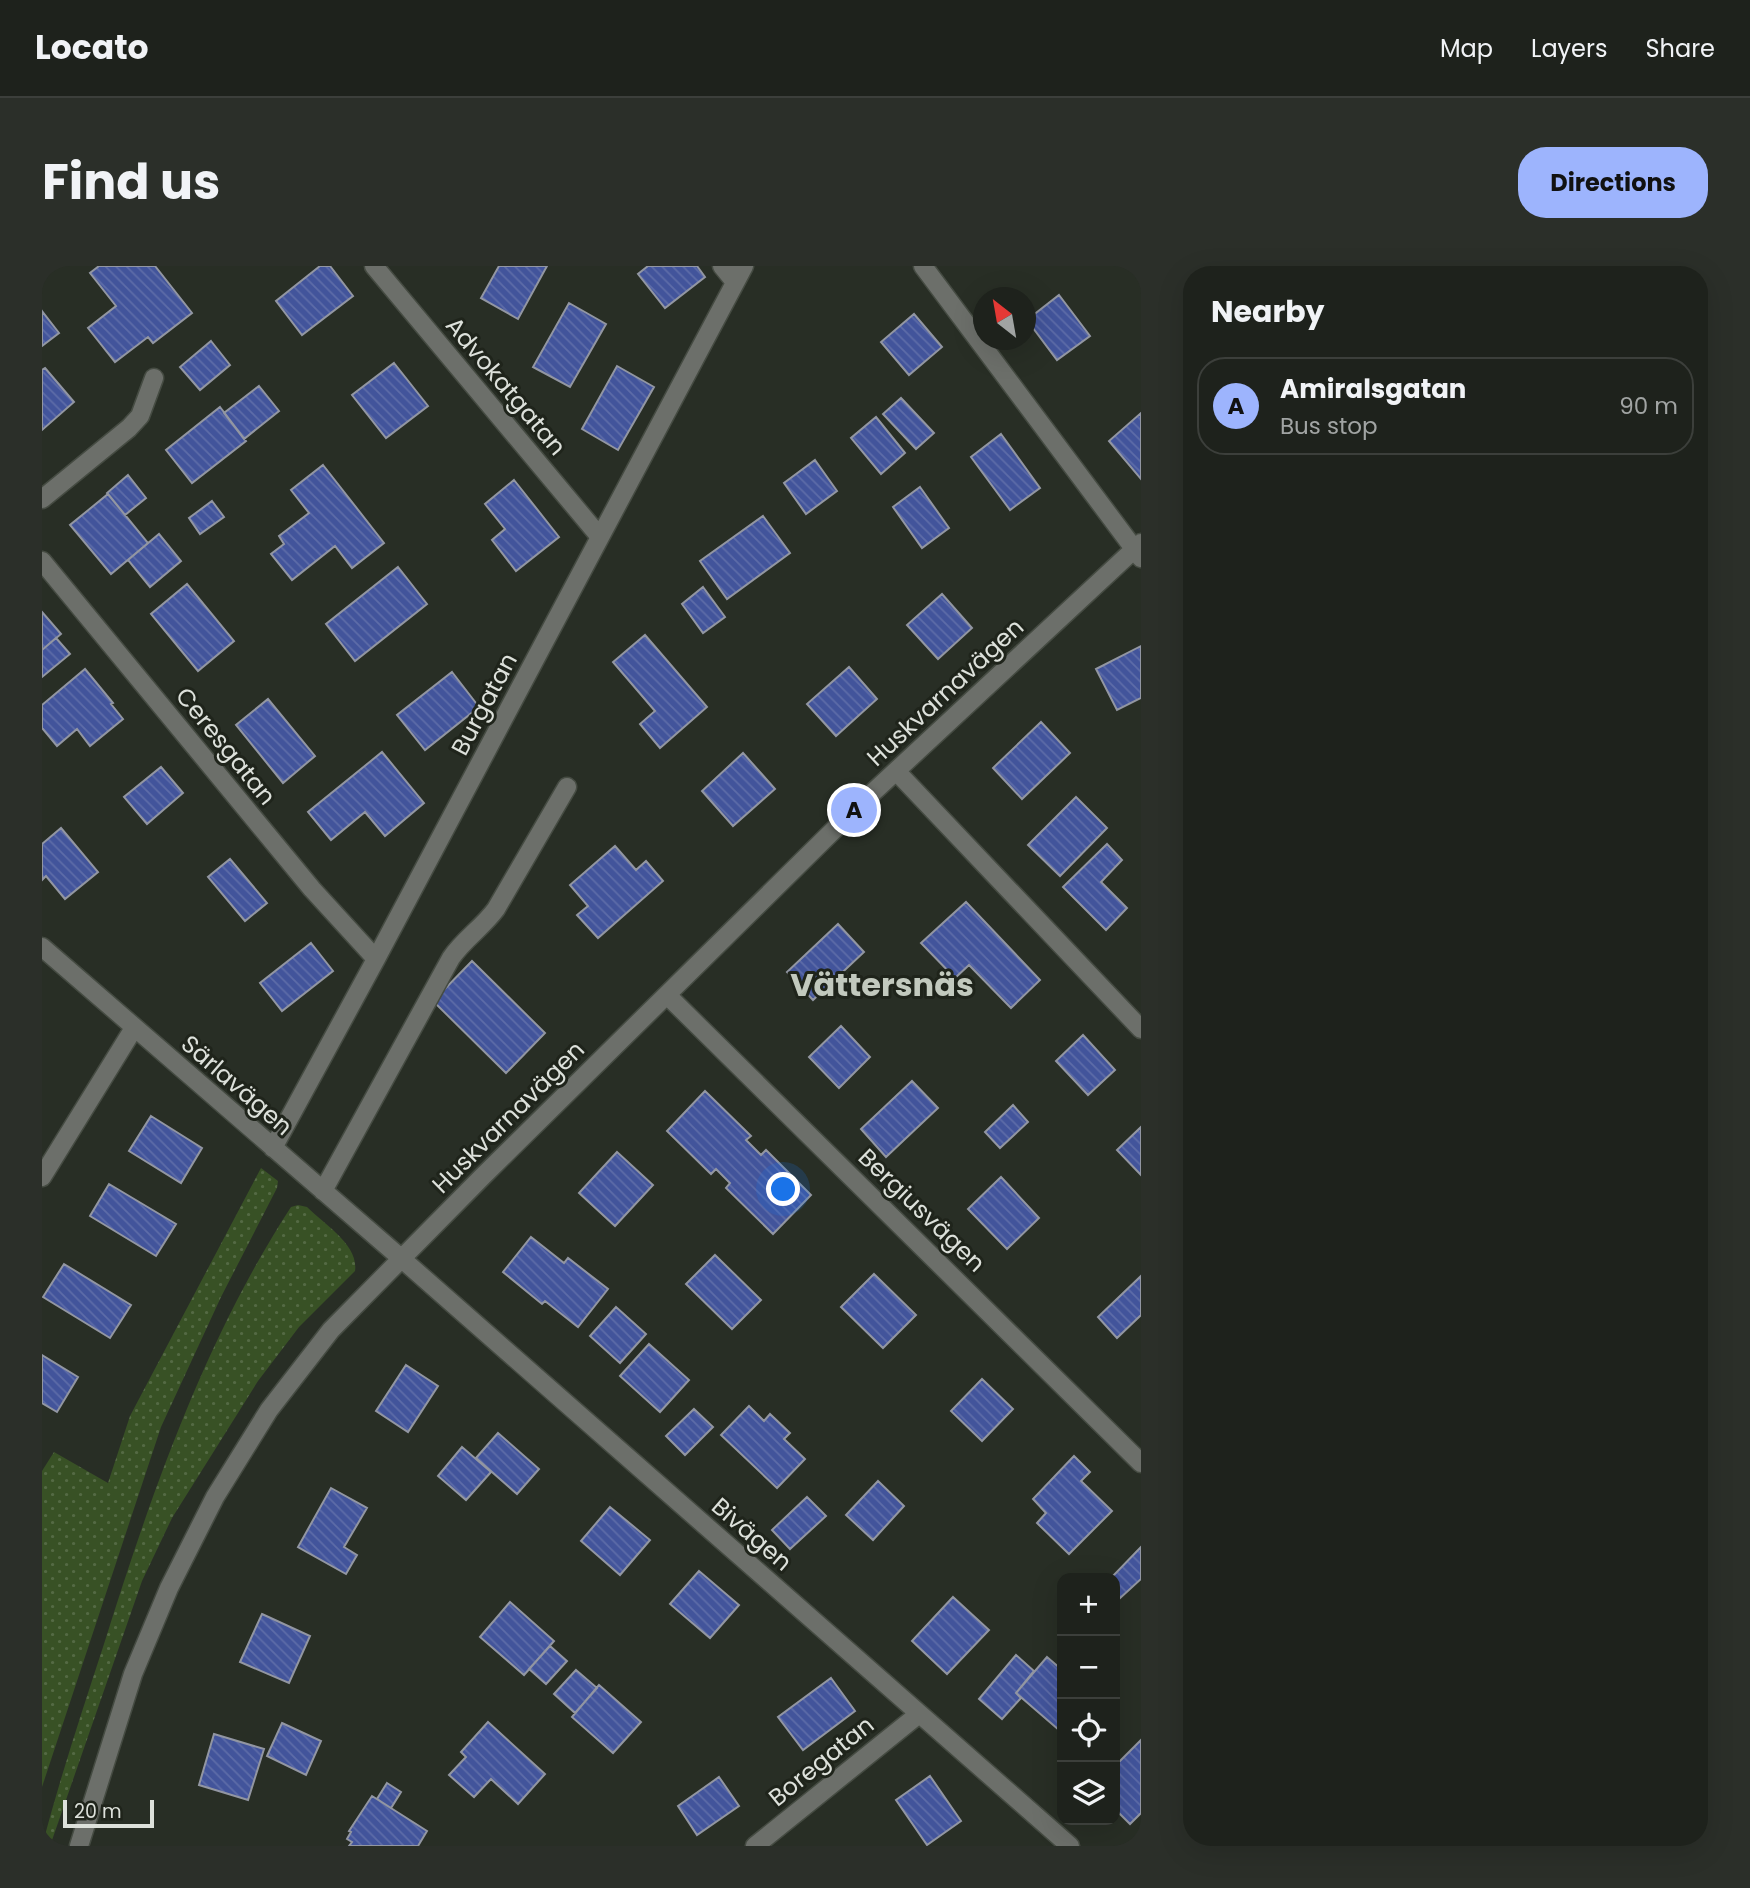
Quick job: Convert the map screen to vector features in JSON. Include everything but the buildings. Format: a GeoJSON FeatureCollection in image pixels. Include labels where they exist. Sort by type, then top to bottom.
{"type":"FeatureCollection","features":[{"type":"Feature","properties":{"kind":"street","name":"Advokatgatan"},"geometry":{"type":"LineString","coordinates":[[374,266],[600,537]]}},
{"type":"Feature","properties":{"kind":"street","name":"Burgatan"},"geometry":{"type":"LineString","coordinates":[[274,1148],[739,274],[722,266]]}},
{"type":"Feature","properties":{"kind":"street"},"geometry":{"type":"LineString","coordinates":[[923,266],[1139,550]]}},
{"type":"Feature","properties":{"kind":"street"},"geometry":{"type":"LineString","coordinates":[[42,499],[141,416],[155,378]]}},
{"type":"Feature","properties":{"kind":"street","name":"Huskvarnavägen"},"geometry":{"type":"LineString","coordinates":[[79,1846],[133,1674],[169,1588],[215,1497],[270,1410],[331,1330],[853,810],[1139,550]]}},
{"type":"Feature","properties":{"kind":"street","name":"Ceresgatan"},"geometry":{"type":"LineString","coordinates":[[42,561],[312,889],[376,959]]}},
{"type":"Feature","properties":{"kind":"street"},"geometry":{"type":"LineString","coordinates":[[897,772],[1141,1028]]}},
{"type":"Feature","properties":{"kind":"street"},"geometry":{"type":"LineString","coordinates":[[323,1191],[451,958],[464,940],[483,926],[496,909],[567,787]]}},
{"type":"Feature","properties":{"kind":"street","name":"Särlavägen"},"geometry":{"type":"LineString","coordinates":[[42,947],[402,1259]]}},
{"type":"Feature","properties":{"kind":"street","name":"Bergiusvägen"},"geometry":{"type":"LineString","coordinates":[[667,995],[1141,1463]]}},
{"type":"Feature","properties":{"kind":"street"},"geometry":{"type":"LineString","coordinates":[[42,1177],[134,1028]]}},
{"type":"Feature","properties":{"kind":"street","name":"Bivägen"},"geometry":{"type":"LineString","coordinates":[[402,1259],[1070,1846]]}},
{"type":"Feature","properties":{"kind":"street","name":"Boregatan"},"geometry":{"type":"LineString","coordinates":[[755,1846],[919,1714]]}},
{"type":"Feature","properties":{"kind":"green space"},"geometry":{"type":"Polygon","coordinates":[[[261,1168],[278,1181],[277,1188],[221,1297],[161,1427],[42,1787],[42,1471],[54,1452],[108,1483],[130,1416],[261,1168]]]}},
{"type":"Feature","properties":{"kind":"green space"},"geometry":{"type":"Polygon","coordinates":[[[291,1207],[307,1207],[346,1244],[355,1261],[355,1271],[299,1327],[258,1381],[172,1518],[142,1581],[50,1846],[42,1846],[122,1588],[183,1419],[232,1310],[291,1207]]]}},
{"type":"Feature","properties":{"kind":"place","name":"Amiralsgatan"},"geometry":{"type":"Point","coordinates":[854,810]}},
{"type":"Feature","properties":{"kind":"district","name":"Vättersnäs"},"geometry":{"type":"Point","coordinates":[882,984]}}]}
